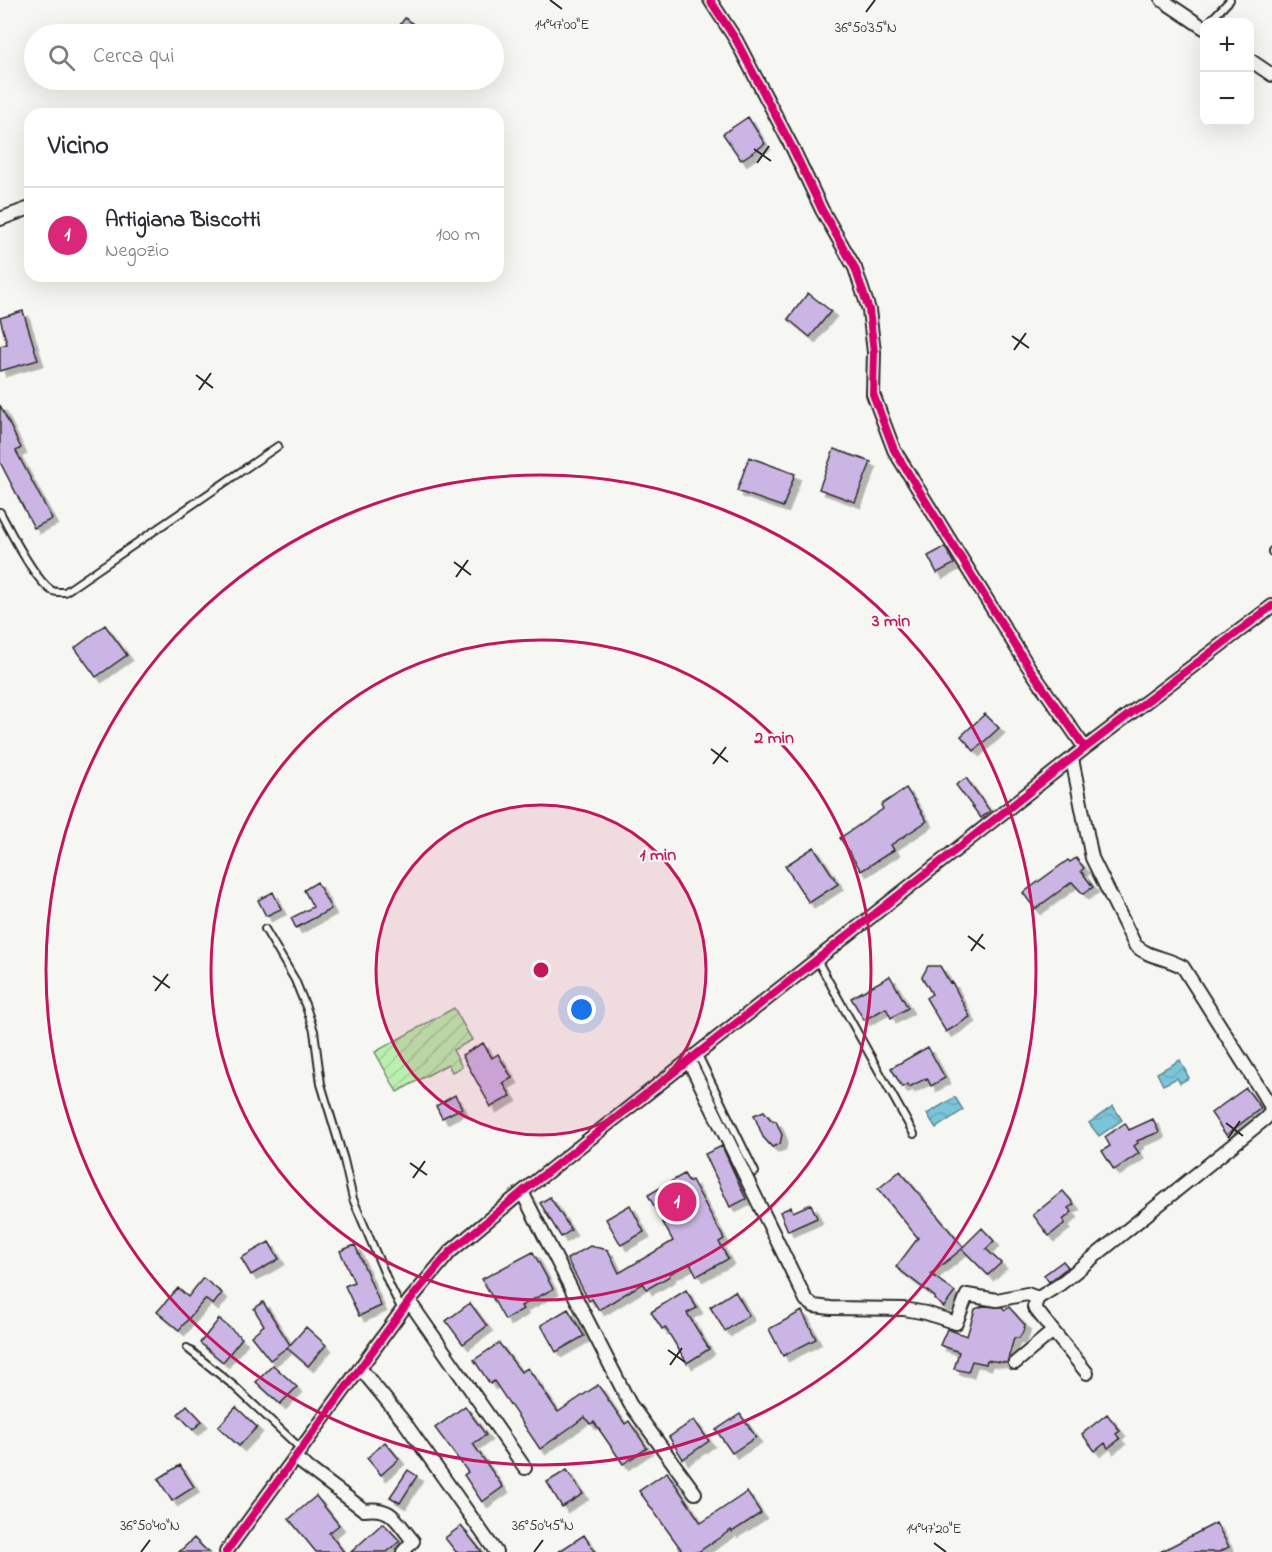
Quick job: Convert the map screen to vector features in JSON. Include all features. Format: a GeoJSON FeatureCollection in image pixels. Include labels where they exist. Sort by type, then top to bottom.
{"type":"FeatureCollection","features":[{"type":"Feature","properties":{"kind":"street"},"geometry":{"type":"LineString","coordinates":[[710,0],[736,40],[794,149],[822,210],[855,268],[869,310],[874,352],[873,394],[894,450],[1028,666],[1085,748]]}},
{"type":"Feature","properties":{"kind":"street"},"geometry":{"type":"LineString","coordinates":[[1162,0],[1200,25]]}},
{"type":"Feature","properties":{"kind":"street"},"geometry":{"type":"LineString","coordinates":[[1254,63],[1272,75]]}},
{"type":"Feature","properties":{"kind":"street"},"geometry":{"type":"LineString","coordinates":[[0,219],[24,210]]}},
{"type":"Feature","properties":{"kind":"street"},"geometry":{"type":"LineString","coordinates":[[226,1552],[406,1306],[450,1252],[522,1192],[1085,748],[1272,606]]}},
{"type":"Feature","properties":{"kind":"street"},"geometry":{"type":"LineString","coordinates":[[1072,759],[1092,858],[1135,945],[1144,954],[1172,960],[1183,967],[1270,1105],[1270,1112],[1265,1119],[1059,1285],[1038,1298],[1034,1306],[1087,1373]]}},
{"type":"Feature","properties":{"kind":"street"},"geometry":{"type":"LineString","coordinates":[[693,1058],[806,1300],[814,1306],[904,1310],[926,1313],[956,1323],[967,1295],[997,1300],[1027,1294],[1038,1298]]}},
{"type":"Feature","properties":{"kind":"street"},"geometry":{"type":"LineString","coordinates":[[522,1192],[630,1404],[696,1493]]}},
{"type":"Feature","properties":{"kind":"street"},"geometry":{"type":"LineString","coordinates":[[406,1306],[525,1468]]}},
{"type":"Feature","properties":{"kind":"street"},"geometry":{"type":"LineString","coordinates":[[1015,1363],[1053,1331]]}},
{"type":"Feature","properties":{"kind":"street"},"geometry":{"type":"LineString","coordinates":[[360,1368],[405,1423],[496,1552]]}},
{"type":"Feature","properties":{"kind":"street"},"geometry":{"type":"LineString","coordinates":[[298,1454],[364,1510],[378,1508],[386,1510],[413,1541],[403,1552]]}},
{"type":"Feature","properties":{"kind":"lane"},"geometry":{"type":"LineString","coordinates":[[1213,18],[1230,0]]}},
{"type":"Feature","properties":{"kind":"lane"},"geometry":{"type":"LineString","coordinates":[[0,512],[20,550],[42,581],[49,589],[65,592],[278,446]]}},
{"type":"Feature","properties":{"kind":"lane"},"geometry":{"type":"LineString","coordinates":[[265,929],[296,980],[314,1031],[321,1084],[353,1199],[390,1286],[406,1306]]}},
{"type":"Feature","properties":{"kind":"lane"},"geometry":{"type":"LineString","coordinates":[[817,960],[914,1134]]}},
{"type":"Feature","properties":{"kind":"lane"},"geometry":{"type":"LineString","coordinates":[[693,1058],[754,1172]]}},
{"type":"Feature","properties":{"kind":"lane"},"geometry":{"type":"LineString","coordinates":[[188,1348],[234,1386],[298,1454]]}},
{"type":"Feature","properties":{"kind":"green space"},"geometry":{"type":"Polygon","coordinates":[[[454,1008],[472,1040],[453,1050],[462,1067],[452,1072],[448,1064],[397,1092],[375,1052],[454,1008]]]}},
{"type":"Feature","properties":{"kind":"water"},"geometry":{"type":"Polygon","coordinates":[[[1180,1060],[1189,1078],[1180,1083],[1177,1078],[1163,1085],[1157,1073],[1180,1060]]]}},
{"type":"Feature","properties":{"kind":"water"},"geometry":{"type":"Polygon","coordinates":[[[955,1097],[963,1110],[936,1128],[927,1114],[955,1097]]]}},
{"type":"Feature","properties":{"kind":"water"},"geometry":{"type":"Polygon","coordinates":[[[1113,1106],[1122,1120],[1099,1136],[1089,1123],[1113,1106]]]}},
{"type":"Feature","properties":{"kind":"building"},"geometry":{"type":"Polygon","coordinates":[[[405,18],[413,24],[400,24],[405,18]]]}},
{"type":"Feature","properties":{"kind":"building"},"geometry":{"type":"Polygon","coordinates":[[[748,117],[765,144],[741,160],[723,134],[748,117]]]}},
{"type":"Feature","properties":{"kind":"building"},"geometry":{"type":"Polygon","coordinates":[[[808,293],[831,311],[810,337],[788,319],[808,293]]]}},
{"type":"Feature","properties":{"kind":"building"},"geometry":{"type":"Polygon","coordinates":[[[23,311],[38,360],[0,371],[0,346],[7,344],[0,318],[23,311]]]}},
{"type":"Feature","properties":{"kind":"building"},"geometry":{"type":"Polygon","coordinates":[[[0,405],[21,448],[16,451],[52,519],[34,528],[0,462],[0,405]]]}},
{"type":"Feature","properties":{"kind":"building"},"geometry":{"type":"Polygon","coordinates":[[[834,449],[871,462],[855,502],[819,489],[834,449]]]}},
{"type":"Feature","properties":{"kind":"building"},"geometry":{"type":"Polygon","coordinates":[[[749,457],[795,474],[783,507],[737,491],[749,457]]]}},
{"type":"Feature","properties":{"kind":"building"},"geometry":{"type":"Polygon","coordinates":[[[945,547],[954,564],[937,573],[928,556],[945,547]]]}},
{"type":"Feature","properties":{"kind":"building"},"geometry":{"type":"Polygon","coordinates":[[[105,625],[127,655],[96,677],[75,648],[105,625]]]}},
{"type":"Feature","properties":{"kind":"building"},"geometry":{"type":"Polygon","coordinates":[[[985,714],[999,728],[974,751],[961,736],[985,714]]]}},
{"type":"Feature","properties":{"kind":"building"},"geometry":{"type":"Polygon","coordinates":[[[966,778],[990,811],[981,818],[956,785],[966,778]]]}},
{"type":"Feature","properties":{"kind":"building"},"geometry":{"type":"Polygon","coordinates":[[[906,788],[927,821],[891,845],[894,850],[861,871],[840,838],[883,809],[881,805],[906,788]]]}},
{"type":"Feature","properties":{"kind":"building"},"geometry":{"type":"Polygon","coordinates":[[[814,847],[838,884],[809,903],[785,866],[814,847]]]}},
{"type":"Feature","properties":{"kind":"building"},"geometry":{"type":"Polygon","coordinates":[[[1076,858],[1084,868],[1081,871],[1093,887],[1083,894],[1072,882],[1035,909],[1023,893],[1068,860],[1070,862],[1076,858]]]}},
{"type":"Feature","properties":{"kind":"building"},"geometry":{"type":"Polygon","coordinates":[[[317,882],[331,909],[296,928],[291,918],[313,907],[304,890],[317,882]]]}},
{"type":"Feature","properties":{"kind":"building"},"geometry":{"type":"Polygon","coordinates":[[[273,892],[281,909],[266,916],[258,900],[273,892]]]}},
{"type":"Feature","properties":{"kind":"building"},"geometry":{"type":"Polygon","coordinates":[[[928,966],[940,966],[950,983],[952,982],[970,1017],[946,1032],[926,998],[932,994],[922,977],[928,966]]]}},
{"type":"Feature","properties":{"kind":"building"},"geometry":{"type":"Polygon","coordinates":[[[890,976],[908,1008],[891,1018],[886,1008],[864,1020],[851,998],[890,976]]]}},
{"type":"Feature","properties":{"kind":"building"},"geometry":{"type":"Polygon","coordinates":[[[483,1043],[492,1058],[498,1054],[512,1078],[503,1083],[511,1096],[491,1107],[462,1055],[483,1043]]]}},
{"type":"Feature","properties":{"kind":"building"},"geometry":{"type":"Polygon","coordinates":[[[928,1047],[945,1078],[931,1086],[927,1078],[909,1087],[908,1084],[902,1087],[891,1068],[928,1047]]]}},
{"type":"Feature","properties":{"kind":"building"},"geometry":{"type":"Polygon","coordinates":[[[1246,1088],[1261,1108],[1226,1135],[1211,1113],[1246,1088]]]}},
{"type":"Feature","properties":{"kind":"building"},"geometry":{"type":"Polygon","coordinates":[[[455,1095],[462,1108],[442,1118],[436,1106],[455,1095]]]}},
{"type":"Feature","properties":{"kind":"building"},"geometry":{"type":"Polygon","coordinates":[[[764,1111],[771,1120],[776,1121],[782,1135],[780,1144],[772,1147],[763,1137],[754,1115],[764,1111]]]}},
{"type":"Feature","properties":{"kind":"building"},"geometry":{"type":"Polygon","coordinates":[[[1153,1119],[1159,1132],[1137,1141],[1138,1143],[1134,1146],[1139,1153],[1114,1170],[1102,1151],[1110,1146],[1105,1137],[1125,1123],[1129,1130],[1153,1119]]]}},
{"type":"Feature","properties":{"kind":"building"},"geometry":{"type":"Polygon","coordinates":[[[722,1146],[746,1199],[730,1207],[705,1154],[722,1146]]]}},
{"type":"Feature","properties":{"kind":"building"},"geometry":{"type":"Polygon","coordinates":[[[900,1171],[963,1247],[982,1228],[994,1241],[986,1249],[1001,1263],[988,1275],[962,1249],[931,1274],[955,1292],[944,1307],[934,1299],[935,1297],[896,1267],[918,1238],[878,1189],[900,1171]]]}},
{"type":"Feature","properties":{"kind":"building"},"geometry":{"type":"Polygon","coordinates":[[[684,1174],[689,1182],[692,1180],[724,1239],[719,1242],[728,1259],[697,1276],[690,1263],[647,1289],[643,1283],[599,1310],[592,1299],[589,1301],[567,1259],[590,1246],[608,1250],[619,1273],[673,1241],[648,1195],[684,1174]]]}},
{"type":"Feature","properties":{"kind":"building"},"geometry":{"type":"Polygon","coordinates":[[[1063,1191],[1074,1204],[1068,1208],[1072,1212],[1063,1220],[1065,1223],[1049,1236],[1033,1215],[1063,1191]]]}},
{"type":"Feature","properties":{"kind":"building"},"geometry":{"type":"Polygon","coordinates":[[[550,1197],[571,1230],[561,1237],[540,1203],[550,1197]]]}},
{"type":"Feature","properties":{"kind":"building"},"geometry":{"type":"Polygon","coordinates":[[[811,1204],[817,1218],[788,1231],[780,1212],[791,1207],[793,1212],[811,1204]]]}},
{"type":"Feature","properties":{"kind":"building"},"geometry":{"type":"Polygon","coordinates":[[[630,1205],[644,1232],[621,1245],[606,1219],[630,1205]]]}},
{"type":"Feature","properties":{"kind":"building"},"geometry":{"type":"Polygon","coordinates":[[[269,1242],[279,1259],[251,1275],[241,1258],[269,1242]]]}},
{"type":"Feature","properties":{"kind":"building"},"geometry":{"type":"Polygon","coordinates":[[[355,1245],[381,1306],[359,1316],[345,1286],[354,1282],[340,1251],[355,1245]]]}},
{"type":"Feature","properties":{"kind":"building"},"geometry":{"type":"Polygon","coordinates":[[[533,1252],[553,1289],[521,1306],[523,1309],[505,1320],[482,1279],[533,1252]]]}},
{"type":"Feature","properties":{"kind":"building"},"geometry":{"type":"Polygon","coordinates":[[[1063,1261],[1068,1267],[1049,1282],[1044,1275],[1063,1261]]]}},
{"type":"Feature","properties":{"kind":"building"},"geometry":{"type":"Polygon","coordinates":[[[203,1278],[222,1293],[213,1305],[205,1299],[179,1330],[157,1312],[178,1288],[188,1297],[203,1278]]]}},
{"type":"Feature","properties":{"kind":"building"},"geometry":{"type":"Polygon","coordinates":[[[686,1290],[697,1308],[687,1313],[709,1349],[687,1363],[665,1327],[662,1329],[651,1312],[686,1290]]]}},
{"type":"Feature","properties":{"kind":"building"},"geometry":{"type":"Polygon","coordinates":[[[735,1291],[749,1315],[725,1331],[710,1307],[735,1291]]]}},
{"type":"Feature","properties":{"kind":"building"},"geometry":{"type":"Polygon","coordinates":[[[263,1302],[290,1345],[306,1327],[326,1345],[308,1366],[287,1348],[289,1346],[270,1360],[251,1336],[264,1325],[254,1309],[263,1302]]]}},
{"type":"Feature","properties":{"kind":"building"},"geometry":{"type":"Polygon","coordinates":[[[470,1303],[487,1326],[463,1344],[446,1321],[470,1303]]]}},
{"type":"Feature","properties":{"kind":"building"},"geometry":{"type":"Polygon","coordinates":[[[983,1306],[1002,1307],[1005,1310],[1009,1307],[1025,1325],[1023,1332],[1019,1338],[1014,1338],[1007,1363],[987,1360],[986,1364],[972,1361],[968,1372],[954,1369],[959,1352],[940,1345],[947,1329],[967,1336],[975,1309],[983,1306]]]}},
{"type":"Feature","properties":{"kind":"building"},"geometry":{"type":"Polygon","coordinates":[[[568,1309],[584,1336],[556,1352],[541,1325],[568,1309]]]}},
{"type":"Feature","properties":{"kind":"building"},"geometry":{"type":"Polygon","coordinates":[[[802,1311],[816,1339],[783,1356],[769,1329],[802,1311]]]}},
{"type":"Feature","properties":{"kind":"building"},"geometry":{"type":"Polygon","coordinates":[[[219,1319],[242,1338],[223,1362],[200,1343],[219,1319]]]}},
{"type":"Feature","properties":{"kind":"building"},"geometry":{"type":"Polygon","coordinates":[[[499,1343],[521,1372],[528,1368],[558,1412],[598,1385],[625,1424],[629,1421],[647,1448],[623,1464],[594,1422],[590,1424],[585,1417],[540,1449],[494,1381],[490,1384],[474,1360],[499,1343]]]}},
{"type":"Feature","properties":{"kind":"building"},"geometry":{"type":"Polygon","coordinates":[[[273,1365],[297,1387],[280,1404],[256,1382],[273,1365]]]}},
{"type":"Feature","properties":{"kind":"building"},"geometry":{"type":"Polygon","coordinates":[[[187,1405],[202,1421],[193,1430],[178,1414],[187,1405]]]}},
{"type":"Feature","properties":{"kind":"building"},"geometry":{"type":"Polygon","coordinates":[[[465,1406],[486,1435],[473,1444],[503,1487],[482,1502],[464,1475],[468,1472],[435,1428],[465,1406]]]}},
{"type":"Feature","properties":{"kind":"building"},"geometry":{"type":"Polygon","coordinates":[[[236,1407],[257,1427],[239,1446],[218,1427],[236,1407]]]}},
{"type":"Feature","properties":{"kind":"building"},"geometry":{"type":"Polygon","coordinates":[[[740,1414],[756,1437],[732,1453],[716,1430],[740,1414]]]}},
{"type":"Feature","properties":{"kind":"building"},"geometry":{"type":"Polygon","coordinates":[[[1107,1414],[1120,1431],[1116,1434],[1120,1439],[1108,1448],[1105,1443],[1095,1451],[1082,1434],[1107,1414]]]}},
{"type":"Feature","properties":{"kind":"building"},"geometry":{"type":"Polygon","coordinates":[[[694,1420],[709,1441],[683,1459],[669,1437],[694,1420]]]}},
{"type":"Feature","properties":{"kind":"building"},"geometry":{"type":"Polygon","coordinates":[[[385,1442],[399,1459],[381,1475],[367,1458],[385,1442]]]}},
{"type":"Feature","properties":{"kind":"building"},"geometry":{"type":"Polygon","coordinates":[[[180,1465],[194,1487],[172,1501],[158,1479],[180,1465]]]}},
{"type":"Feature","properties":{"kind":"building"},"geometry":{"type":"Polygon","coordinates":[[[408,1470],[417,1476],[400,1503],[390,1497],[408,1470]]]}},
{"type":"Feature","properties":{"kind":"building"},"geometry":{"type":"Polygon","coordinates":[[[567,1470],[583,1494],[562,1507],[547,1482],[567,1470]]]}},
{"type":"Feature","properties":{"kind":"building"},"geometry":{"type":"Polygon","coordinates":[[[667,1472],[701,1523],[747,1492],[761,1513],[698,1552],[683,1552],[639,1491],[667,1472]]]}},
{"type":"Feature","properties":{"kind":"building"},"geometry":{"type":"Polygon","coordinates":[[[316,1496],[339,1525],[329,1533],[344,1552],[316,1552],[289,1519],[316,1496]]]}},
{"type":"Feature","properties":{"kind":"building"},"geometry":{"type":"Polygon","coordinates":[[[383,1523],[400,1541],[387,1552],[351,1552],[383,1523]]]}},
{"type":"Feature","properties":{"kind":"building"},"geometry":{"type":"Polygon","coordinates":[[[1216,1523],[1229,1547],[1219,1552],[1160,1552],[1216,1523]]]}},
{"type":"Feature","properties":{"kind":"building"},"geometry":{"type":"Polygon","coordinates":[[[461,1526],[482,1552],[456,1552],[445,1538],[461,1526]]]}},
{"type":"Feature","properties":{"kind":"building"},"geometry":{"type":"Polygon","coordinates":[[[584,1535],[595,1552],[558,1552],[584,1535]]]}},
{"type":"Feature","properties":{"kind":"building"},"geometry":{"type":"Polygon","coordinates":[[[194,1538],[208,1552],[179,1552],[194,1538]]]}},
{"type":"Feature","properties":{"kind":"cycle path"},"geometry":{"type":"LineString","coordinates":[[710,0],[736,40],[822,210],[855,268],[869,310],[874,352],[873,394],[894,450],[1028,666],[1085,748]]}},
{"type":"Feature","properties":{"kind":"cycle path"},"geometry":{"type":"LineString","coordinates":[[226,1552],[409,1301],[450,1252],[522,1192],[1085,748],[1272,606]]}},
{"type":"Feature","properties":{"kind":"place","name":"Artigiana Biscotti"},"geometry":{"type":"Point","coordinates":[677,1202]}}]}
